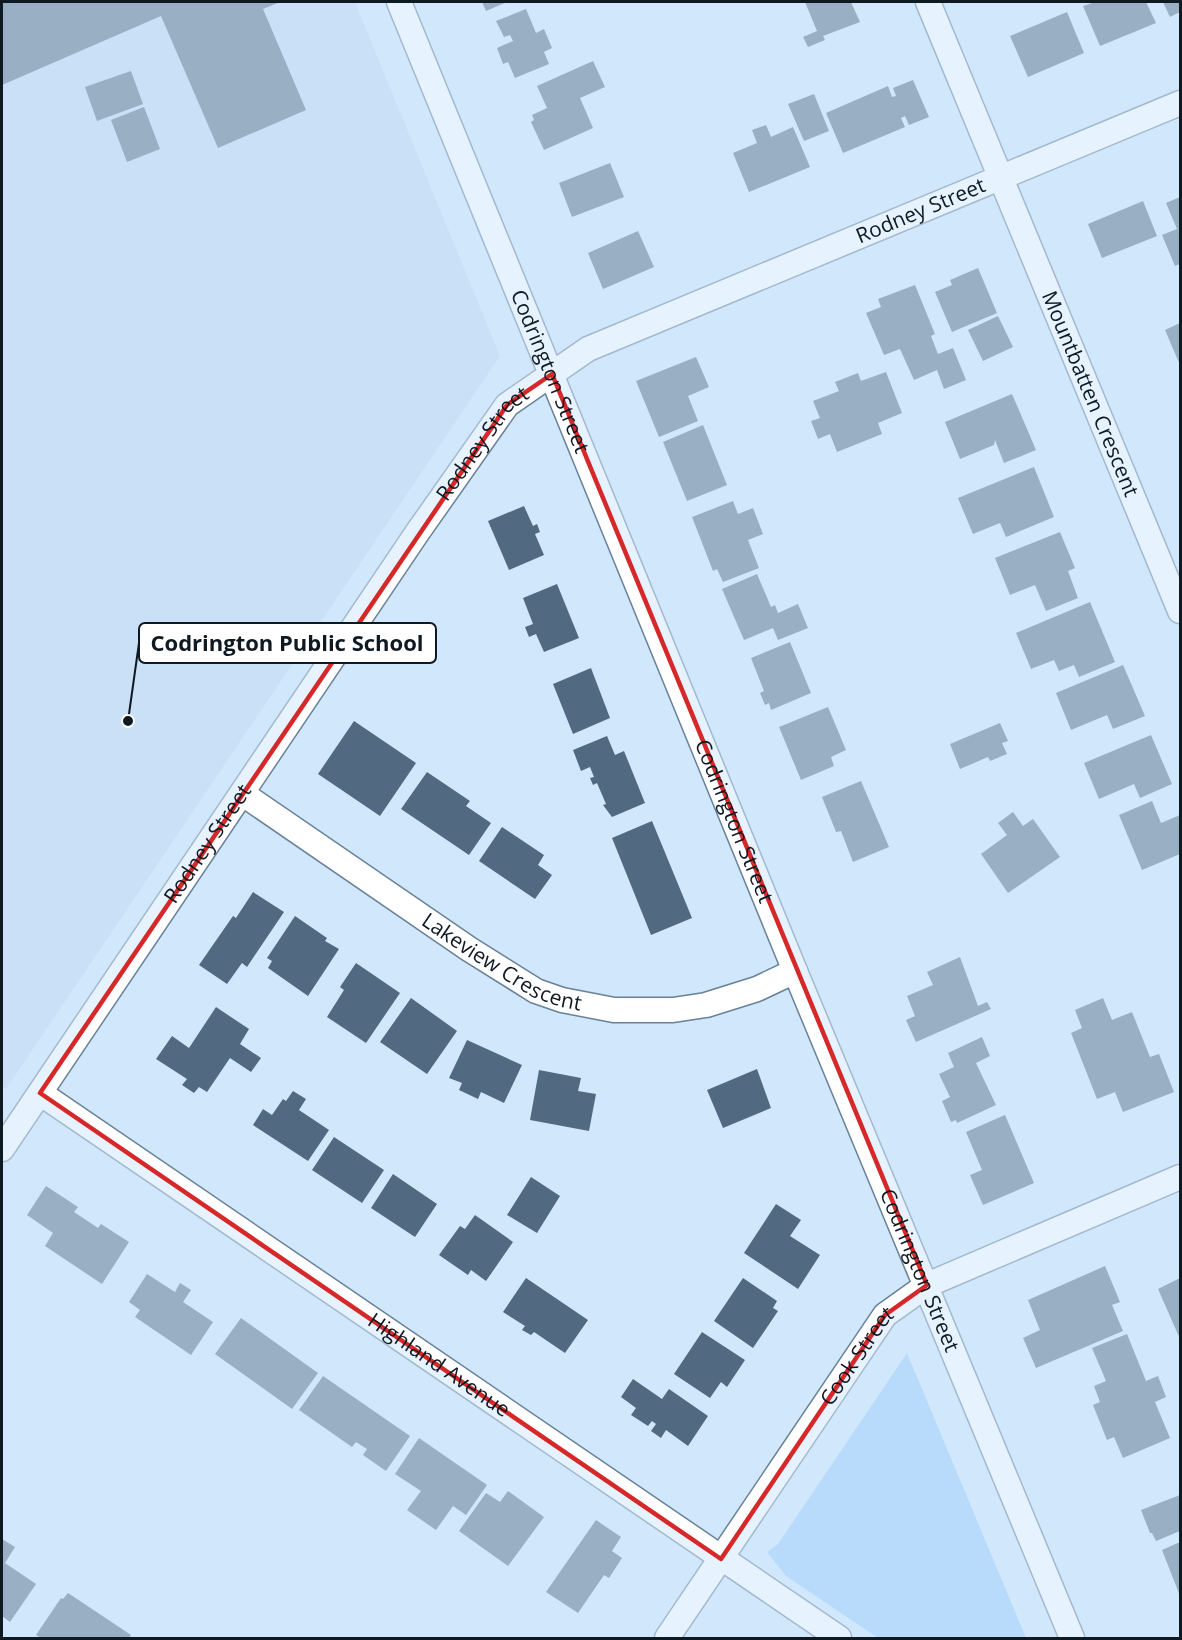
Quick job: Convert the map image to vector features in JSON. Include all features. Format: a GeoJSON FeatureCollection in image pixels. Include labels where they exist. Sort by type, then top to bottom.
{"type":"FeatureCollection","features":[{"type":"Feature","properties":{"kind":"street","name":"Codrington Street"},"geometry":{"type":"LineString","coordinates":[[399,2],[795,971],[1072,1638]]}},
{"type":"Feature","properties":{"kind":"street","name":"Mountbatten Crescent"},"geometry":{"type":"LineString","coordinates":[[928,2],[1180,611]]}},
{"type":"Feature","properties":{"kind":"street","name":"Rodney Street"},"geometry":{"type":"LineString","coordinates":[[2,1149],[417,533],[507,405],[588,349],[1180,103]]}},
{"type":"Feature","properties":{"kind":"street","name":"Lakeview Crescent"},"geometry":{"type":"LineString","coordinates":[[243,794],[469,949],[536,991],[562,1000],[614,1010],[673,1010],[706,1005],[756,989],[795,971]]}},
{"type":"Feature","properties":{"kind":"street","name":"Highland Avenue"},"geometry":{"type":"LineString","coordinates":[[40,1093],[839,1638]]}},
{"type":"Feature","properties":{"kind":"street","name":"Cook Street"},"geometry":{"type":"LineString","coordinates":[[667,1638],[885,1315],[927,1285],[1180,1177]]}},
{"type":"Feature","properties":{"kind":"highlighted area"},"geometry":{"type":"Polygon","coordinates":[[[552,374],[927,1285],[885,1315],[721,1559],[40,1093],[507,405],[552,374]]]}},
{"type":"Feature","properties":{"kind":"shaded area"},"geometry":{"type":"Polygon","coordinates":[[[2,2],[355,2],[500,356],[6,1089],[2,1086],[2,2]]]}},
{"type":"Feature","properties":{"kind":"shaded area"},"geometry":{"type":"Polygon","coordinates":[[[907,1353],[1026,1638],[878,1638],[786,1576],[767,1552],[778,1544],[907,1353]]]}},
{"type":"Feature","properties":{"kind":"building"},"geometry":{"type":"Polygon","coordinates":[[[2,2],[280,2],[263,9],[306,110],[218,148],[161,16],[2,85],[2,2]]]}},
{"type":"Feature","properties":{"kind":"building"},"geometry":{"type":"Polygon","coordinates":[[[482,2],[507,2],[486,11],[482,2]]]}},
{"type":"Feature","properties":{"kind":"building"},"geometry":{"type":"Polygon","coordinates":[[[805,2],[851,2],[860,22],[823,36],[825,40],[808,47],[803,37],[817,31],[805,2]]]}},
{"type":"Feature","properties":{"kind":"building"},"geometry":{"type":"Polygon","coordinates":[[[1095,2],[1146,2],[1156,23],[1100,46],[1083,6],[1095,2]]]}},
{"type":"Feature","properties":{"kind":"building"},"geometry":{"type":"Polygon","coordinates":[[[1163,2],[1180,2],[1180,12],[1170,17],[1163,2]]]}},
{"type":"Feature","properties":{"kind":"building"},"geometry":{"type":"Polygon","coordinates":[[[526,9],[536,33],[544,29],[552,48],[544,52],[549,64],[515,78],[508,62],[503,64],[497,48],[513,41],[510,35],[504,37],[496,21],[526,9]]]}},
{"type":"Feature","properties":{"kind":"building"},"geometry":{"type":"Polygon","coordinates":[[[1067,12],[1084,53],[1028,77],[1010,36],[1067,12]]]}},
{"type":"Feature","properties":{"kind":"building"},"geometry":{"type":"Polygon","coordinates":[[[593,61],[605,87],[580,98],[593,128],[544,150],[531,122],[534,120],[532,115],[547,108],[537,86],[593,61]]]}},
{"type":"Feature","properties":{"kind":"building"},"geometry":{"type":"Polygon","coordinates":[[[131,71],[143,104],[97,121],[85,87],[131,71]]]}},
{"type":"Feature","properties":{"kind":"building"},"geometry":{"type":"Polygon","coordinates":[[[913,80],[929,117],[909,125],[905,116],[901,118],[905,127],[843,153],[826,113],[888,86],[892,97],[896,96],[893,88],[913,80]]]}},
{"type":"Feature","properties":{"kind":"building"},"geometry":{"type":"Polygon","coordinates":[[[814,94],[829,131],[804,141],[788,104],[814,94]]]}},
{"type":"Feature","properties":{"kind":"building"},"geometry":{"type":"Polygon","coordinates":[[[144,107],[160,149],[127,162],[111,120],[144,107]]]}},
{"type":"Feature","properties":{"kind":"building"},"geometry":{"type":"Polygon","coordinates":[[[766,125],[771,137],[793,127],[810,167],[749,192],[733,153],[757,143],[752,130],[766,125]]]}},
{"type":"Feature","properties":{"kind":"building"},"geometry":{"type":"Polygon","coordinates":[[[610,163],[624,197],[572,217],[559,183],[610,163]]]}},
{"type":"Feature","properties":{"kind":"building"},"geometry":{"type":"Polygon","coordinates":[[[1180,197],[1180,264],[1175,266],[1162,235],[1177,229],[1166,203],[1180,197]]]}},
{"type":"Feature","properties":{"kind":"building"},"geometry":{"type":"Polygon","coordinates":[[[1143,201],[1157,236],[1102,258],[1088,224],[1143,201]]]}},
{"type":"Feature","properties":{"kind":"building"},"geometry":{"type":"Polygon","coordinates":[[[638,231],[654,267],[603,289],[588,253],[638,231]]]}},
{"type":"Feature","properties":{"kind":"building"},"geometry":{"type":"Polygon","coordinates":[[[978,268],[997,313],[952,332],[935,292],[952,285],[950,280],[978,268]]]}},
{"type":"Feature","properties":{"kind":"building"},"geometry":{"type":"Polygon","coordinates":[[[915,285],[935,334],[931,336],[938,354],[953,348],[966,380],[944,389],[937,370],[914,380],[900,349],[884,355],[866,313],[881,307],[878,299],[915,285]]]}},
{"type":"Feature","properties":{"kind":"building"},"geometry":{"type":"Polygon","coordinates":[[[998,316],[1013,347],[983,361],[968,330],[998,316]]]}},
{"type":"Feature","properties":{"kind":"building"},"geometry":{"type":"Polygon","coordinates":[[[1180,323],[1180,365],[1165,330],[1180,323]]]}},
{"type":"Feature","properties":{"kind":"building"},"geometry":{"type":"Polygon","coordinates":[[[696,357],[709,387],[688,396],[698,421],[659,437],[636,381],[696,357]]]}},
{"type":"Feature","properties":{"kind":"building"},"geometry":{"type":"Polygon","coordinates":[[[886,372],[902,413],[878,423],[882,434],[837,452],[830,434],[818,439],[811,421],[820,418],[813,401],[839,391],[835,382],[858,373],[861,381],[886,372]]]}},
{"type":"Feature","properties":{"kind":"building"},"geometry":{"type":"Polygon","coordinates":[[[1012,394],[1036,450],[1004,463],[995,440],[994,445],[960,459],[945,422],[1012,394]]]}},
{"type":"Feature","properties":{"kind":"building"},"geometry":{"type":"Polygon","coordinates":[[[703,425],[727,485],[687,501],[663,442],[703,425]]]}},
{"type":"Feature","properties":{"kind":"building"},"geometry":{"type":"Polygon","coordinates":[[[1034,467],[1054,517],[1006,537],[1000,523],[973,534],[958,498],[1034,467]]]}},
{"type":"Feature","properties":{"kind":"building"},"geometry":{"type":"Polygon","coordinates":[[[733,501],[738,514],[753,508],[763,534],[748,540],[759,568],[723,582],[717,569],[713,571],[692,517],[733,501]]]}},
{"type":"Feature","properties":{"kind":"building"},"geometry":{"type":"Polygon","coordinates":[[[524,506],[533,526],[537,524],[540,532],[535,534],[544,555],[509,570],[488,521],[524,506]]]}},
{"type":"Feature","properties":{"kind":"building"},"geometry":{"type":"Polygon","coordinates":[[[1060,532],[1075,568],[1068,571],[1078,598],[1046,611],[1035,585],[1010,595],[995,558],[1060,532]]]}},
{"type":"Feature","properties":{"kind":"building"},"geometry":{"type":"Polygon","coordinates":[[[757,574],[771,607],[775,605],[778,613],[798,604],[808,628],[778,640],[773,628],[744,640],[722,589],[757,574]]]}},
{"type":"Feature","properties":{"kind":"building"},"geometry":{"type":"Polygon","coordinates":[[[557,584],[579,638],[544,652],[536,634],[529,637],[525,627],[533,624],[523,598],[557,584]]]}},
{"type":"Feature","properties":{"kind":"building"},"geometry":{"type":"Polygon","coordinates":[[[1090,602],[1115,662],[1079,677],[1074,665],[1059,671],[1054,660],[1031,669],[1016,633],[1090,602]]]}},
{"type":"Feature","properties":{"kind":"building"},"geometry":{"type":"Polygon","coordinates":[[[790,642],[811,693],[771,710],[769,703],[765,705],[760,693],[764,691],[751,658],[790,642]]]}},
{"type":"Feature","properties":{"kind":"building"},"geometry":{"type":"Polygon","coordinates":[[[1123,665],[1145,716],[1113,729],[1107,715],[1071,730],[1056,693],[1123,665]]]}},
{"type":"Feature","properties":{"kind":"building"},"geometry":{"type":"Polygon","coordinates":[[[591,668],[610,718],[573,734],[553,684],[591,668]]]}},
{"type":"Feature","properties":{"kind":"building"},"geometry":{"type":"Polygon","coordinates":[[[828,707],[846,750],[831,757],[834,766],[801,780],[779,727],[828,707]]]}},
{"type":"Feature","properties":{"kind":"building"},"geometry":{"type":"Polygon","coordinates":[[[354,721],[416,763],[380,816],[318,774],[354,721]]]}},
{"type":"Feature","properties":{"kind":"building"},"geometry":{"type":"Polygon","coordinates":[[[1000,723],[1008,741],[1002,743],[1007,754],[990,761],[988,757],[960,769],[950,744],[1000,723]]]}},
{"type":"Feature","properties":{"kind":"building"},"geometry":{"type":"Polygon","coordinates":[[[1151,735],[1172,784],[1140,798],[1134,784],[1099,799],[1084,763],[1151,735]]]}},
{"type":"Feature","properties":{"kind":"building"},"geometry":{"type":"Polygon","coordinates":[[[607,736],[615,755],[624,751],[645,803],[612,817],[603,805],[606,804],[597,783],[593,785],[590,778],[594,777],[590,767],[581,771],[573,750],[607,736]]]}},
{"type":"Feature","properties":{"kind":"building"},"geometry":{"type":"Polygon","coordinates":[[[427,772],[470,801],[466,806],[491,823],[469,855],[401,809],[427,772]]]}},
{"type":"Feature","properties":{"kind":"building"},"geometry":{"type":"Polygon","coordinates":[[[861,781],[889,847],[853,862],[841,831],[836,832],[822,797],[861,781]]]}},
{"type":"Feature","properties":{"kind":"building"},"geometry":{"type":"Polygon","coordinates":[[[1152,801],[1161,823],[1180,815],[1180,854],[1142,870],[1119,815],[1152,801]]]}},
{"type":"Feature","properties":{"kind":"building"},"geometry":{"type":"Polygon","coordinates":[[[1013,812],[1023,826],[1033,819],[1060,857],[1008,893],[981,854],[1007,835],[998,823],[1013,812]]]}},
{"type":"Feature","properties":{"kind":"building"},"geometry":{"type":"Polygon","coordinates":[[[652,821],[692,918],[651,935],[612,838],[652,821]]]}},
{"type":"Feature","properties":{"kind":"building"},"geometry":{"type":"Polygon","coordinates":[[[502,827],[544,855],[538,865],[552,875],[535,899],[479,861],[502,827]]]}},
{"type":"Feature","properties":{"kind":"building"},"geometry":{"type":"Polygon","coordinates":[[[253,892],[284,912],[247,967],[242,963],[227,984],[199,965],[233,916],[236,918],[253,892]]]}},
{"type":"Feature","properties":{"kind":"building"},"geometry":{"type":"Polygon","coordinates":[[[295,916],[327,938],[325,941],[339,949],[308,996],[268,968],[272,961],[267,958],[295,916]]]}},
{"type":"Feature","properties":{"kind":"building"},"geometry":{"type":"Polygon","coordinates":[[[960,957],[978,1006],[987,1002],[991,1009],[916,1042],[906,1020],[915,1016],[907,996],[933,985],[927,972],[960,957]]]}},
{"type":"Feature","properties":{"kind":"building"},"geometry":{"type":"Polygon","coordinates":[[[356,963],[400,993],[366,1043],[327,1017],[344,990],[340,987],[356,963]]]}},
{"type":"Feature","properties":{"kind":"building"},"geometry":{"type":"Polygon","coordinates":[[[411,998],[457,1031],[427,1074],[380,1042],[411,998]]]}},
{"type":"Feature","properties":{"kind":"building"},"geometry":{"type":"Polygon","coordinates":[[[1103,998],[1112,1020],[1132,1012],[1150,1057],[1159,1054],[1174,1092],[1123,1112],[1115,1092],[1097,1099],[1071,1033],[1082,1028],[1075,1010],[1103,998]]]}},
{"type":"Feature","properties":{"kind":"building"},"geometry":{"type":"Polygon","coordinates":[[[216,1007],[249,1029],[240,1044],[261,1058],[251,1072],[230,1058],[207,1092],[199,1087],[194,1093],[182,1085],[187,1079],[156,1059],[172,1036],[189,1048],[216,1007]]]}},
{"type":"Feature","properties":{"kind":"building"},"geometry":{"type":"Polygon","coordinates":[[[982,1037],[990,1056],[976,1063],[996,1105],[957,1123],[956,1120],[951,1122],[942,1101],[950,1097],[939,1074],[954,1067],[948,1053],[982,1037]]]}},
{"type":"Feature","properties":{"kind":"building"},"geometry":{"type":"Polygon","coordinates":[[[467,1040],[522,1065],[504,1103],[481,1092],[478,1099],[459,1090],[462,1083],[449,1078],[467,1040]]]}},
{"type":"Feature","properties":{"kind":"building"},"geometry":{"type":"Polygon","coordinates":[[[757,1069],[771,1108],[723,1128],[707,1090],[757,1069]]]}},
{"type":"Feature","properties":{"kind":"building"},"geometry":{"type":"Polygon","coordinates":[[[539,1070],[581,1078],[578,1091],[596,1094],[589,1131],[530,1120],[539,1070]]]}},
{"type":"Feature","properties":{"kind":"building"},"geometry":{"type":"Polygon","coordinates":[[[293,1091],[306,1099],[299,1110],[329,1130],[308,1161],[253,1125],[263,1109],[272,1115],[283,1099],[286,1101],[293,1091]]]}},
{"type":"Feature","properties":{"kind":"building"},"geometry":{"type":"Polygon","coordinates":[[[1005,1115],[1034,1183],[983,1205],[970,1175],[982,1170],[966,1132],[1005,1115]]]}},
{"type":"Feature","properties":{"kind":"building"},"geometry":{"type":"Polygon","coordinates":[[[334,1137],[384,1170],[362,1203],[312,1170],[334,1137]]]}},
{"type":"Feature","properties":{"kind":"building"},"geometry":{"type":"Polygon","coordinates":[[[393,1174],[437,1204],[415,1237],[371,1208],[393,1174]]]}},
{"type":"Feature","properties":{"kind":"building"},"geometry":{"type":"Polygon","coordinates":[[[531,1177],[560,1196],[537,1233],[507,1215],[531,1177]]]}},
{"type":"Feature","properties":{"kind":"building"},"geometry":{"type":"Polygon","coordinates":[[[46,1186],[78,1207],[74,1212],[98,1228],[101,1224],[129,1242],[102,1284],[45,1246],[53,1233],[27,1215],[46,1186]]]}},
{"type":"Feature","properties":{"kind":"building"},"geometry":{"type":"Polygon","coordinates":[[[776,1204],[801,1220],[790,1236],[820,1255],[798,1289],[744,1253],[776,1204]]]}},
{"type":"Feature","properties":{"kind":"building"},"geometry":{"type":"Polygon","coordinates":[[[475,1215],[513,1242],[486,1281],[471,1270],[468,1275],[439,1255],[460,1226],[465,1229],[475,1215]]]}},
{"type":"Feature","properties":{"kind":"building"},"geometry":{"type":"Polygon","coordinates":[[[1105,1266],[1120,1302],[1112,1305],[1123,1331],[1036,1368],[1023,1338],[1040,1330],[1028,1300],[1105,1266]]]}},
{"type":"Feature","properties":{"kind":"building"},"geometry":{"type":"Polygon","coordinates":[[[147,1274],[175,1292],[180,1283],[191,1290],[183,1302],[213,1322],[191,1355],[135,1317],[140,1310],[129,1302],[147,1274]]]}},
{"type":"Feature","properties":{"kind":"building"},"geometry":{"type":"Polygon","coordinates":[[[526,1278],[588,1320],[565,1353],[534,1332],[531,1335],[522,1330],[525,1326],[503,1312],[526,1278]]]}},
{"type":"Feature","properties":{"kind":"building"},"geometry":{"type":"Polygon","coordinates":[[[743,1278],[777,1301],[773,1308],[778,1311],[753,1348],[714,1321],[743,1278]]]}},
{"type":"Feature","properties":{"kind":"building"},"geometry":{"type":"Polygon","coordinates":[[[1180,1278],[1180,1339],[1158,1289],[1180,1278]]]}},
{"type":"Feature","properties":{"kind":"building"},"geometry":{"type":"Polygon","coordinates":[[[241,1318],[318,1373],[292,1409],[215,1354],[241,1318]]]}},
{"type":"Feature","properties":{"kind":"building"},"geometry":{"type":"Polygon","coordinates":[[[702,1332],[745,1360],[727,1387],[721,1382],[710,1398],[674,1374],[702,1332]]]}},
{"type":"Feature","properties":{"kind":"building"},"geometry":{"type":"Polygon","coordinates":[[[1127,1334],[1146,1381],[1158,1376],[1166,1397],[1155,1402],[1170,1438],[1123,1458],[1114,1437],[1107,1440],[1093,1405],[1100,1402],[1094,1386],[1106,1381],[1092,1348],[1127,1334]]]}},
{"type":"Feature","properties":{"kind":"building"},"geometry":{"type":"Polygon","coordinates":[[[323,1376],[410,1436],[386,1471],[363,1455],[367,1449],[356,1442],[352,1447],[299,1410],[323,1376]]]}},
{"type":"Feature","properties":{"kind":"building"},"geometry":{"type":"Polygon","coordinates":[[[633,1379],[662,1399],[669,1389],[708,1416],[688,1446],[666,1430],[661,1438],[651,1431],[656,1424],[652,1421],[648,1426],[631,1415],[636,1408],[621,1397],[633,1379]]]}},
{"type":"Feature","properties":{"kind":"building"},"geometry":{"type":"Polygon","coordinates":[[[419,1438],[487,1485],[466,1515],[453,1506],[436,1530],[407,1510],[421,1491],[395,1474],[419,1438]]]}},
{"type":"Feature","properties":{"kind":"building"},"geometry":{"type":"Polygon","coordinates":[[[508,1491],[544,1517],[508,1566],[459,1531],[486,1493],[500,1502],[508,1491]]]}},
{"type":"Feature","properties":{"kind":"building"},"geometry":{"type":"Polygon","coordinates":[[[1180,1495],[1180,1531],[1156,1541],[1150,1533],[1141,1510],[1180,1495]]]}},
{"type":"Feature","properties":{"kind":"building"},"geometry":{"type":"Polygon","coordinates":[[[596,1520],[621,1537],[612,1551],[622,1558],[609,1578],[604,1575],[578,1613],[546,1592],[596,1520]]]}},
{"type":"Feature","properties":{"kind":"building"},"geometry":{"type":"Polygon","coordinates":[[[2,1539],[15,1547],[5,1563],[36,1584],[10,1622],[2,1616],[2,1539]]]}},
{"type":"Feature","properties":{"kind":"building"},"geometry":{"type":"Polygon","coordinates":[[[1180,1542],[1180,1596],[1162,1550],[1180,1542]]]}},
{"type":"Feature","properties":{"kind":"building"},"geometry":{"type":"Polygon","coordinates":[[[68,1593],[131,1635],[129,1638],[41,1638],[36,1635],[61,1598],[63,1599],[68,1593]]]}},
{"type":"Feature","properties":{"kind":"place","name":"Codrington Public School"},"geometry":{"type":"Point","coordinates":[128,721]}}]}
